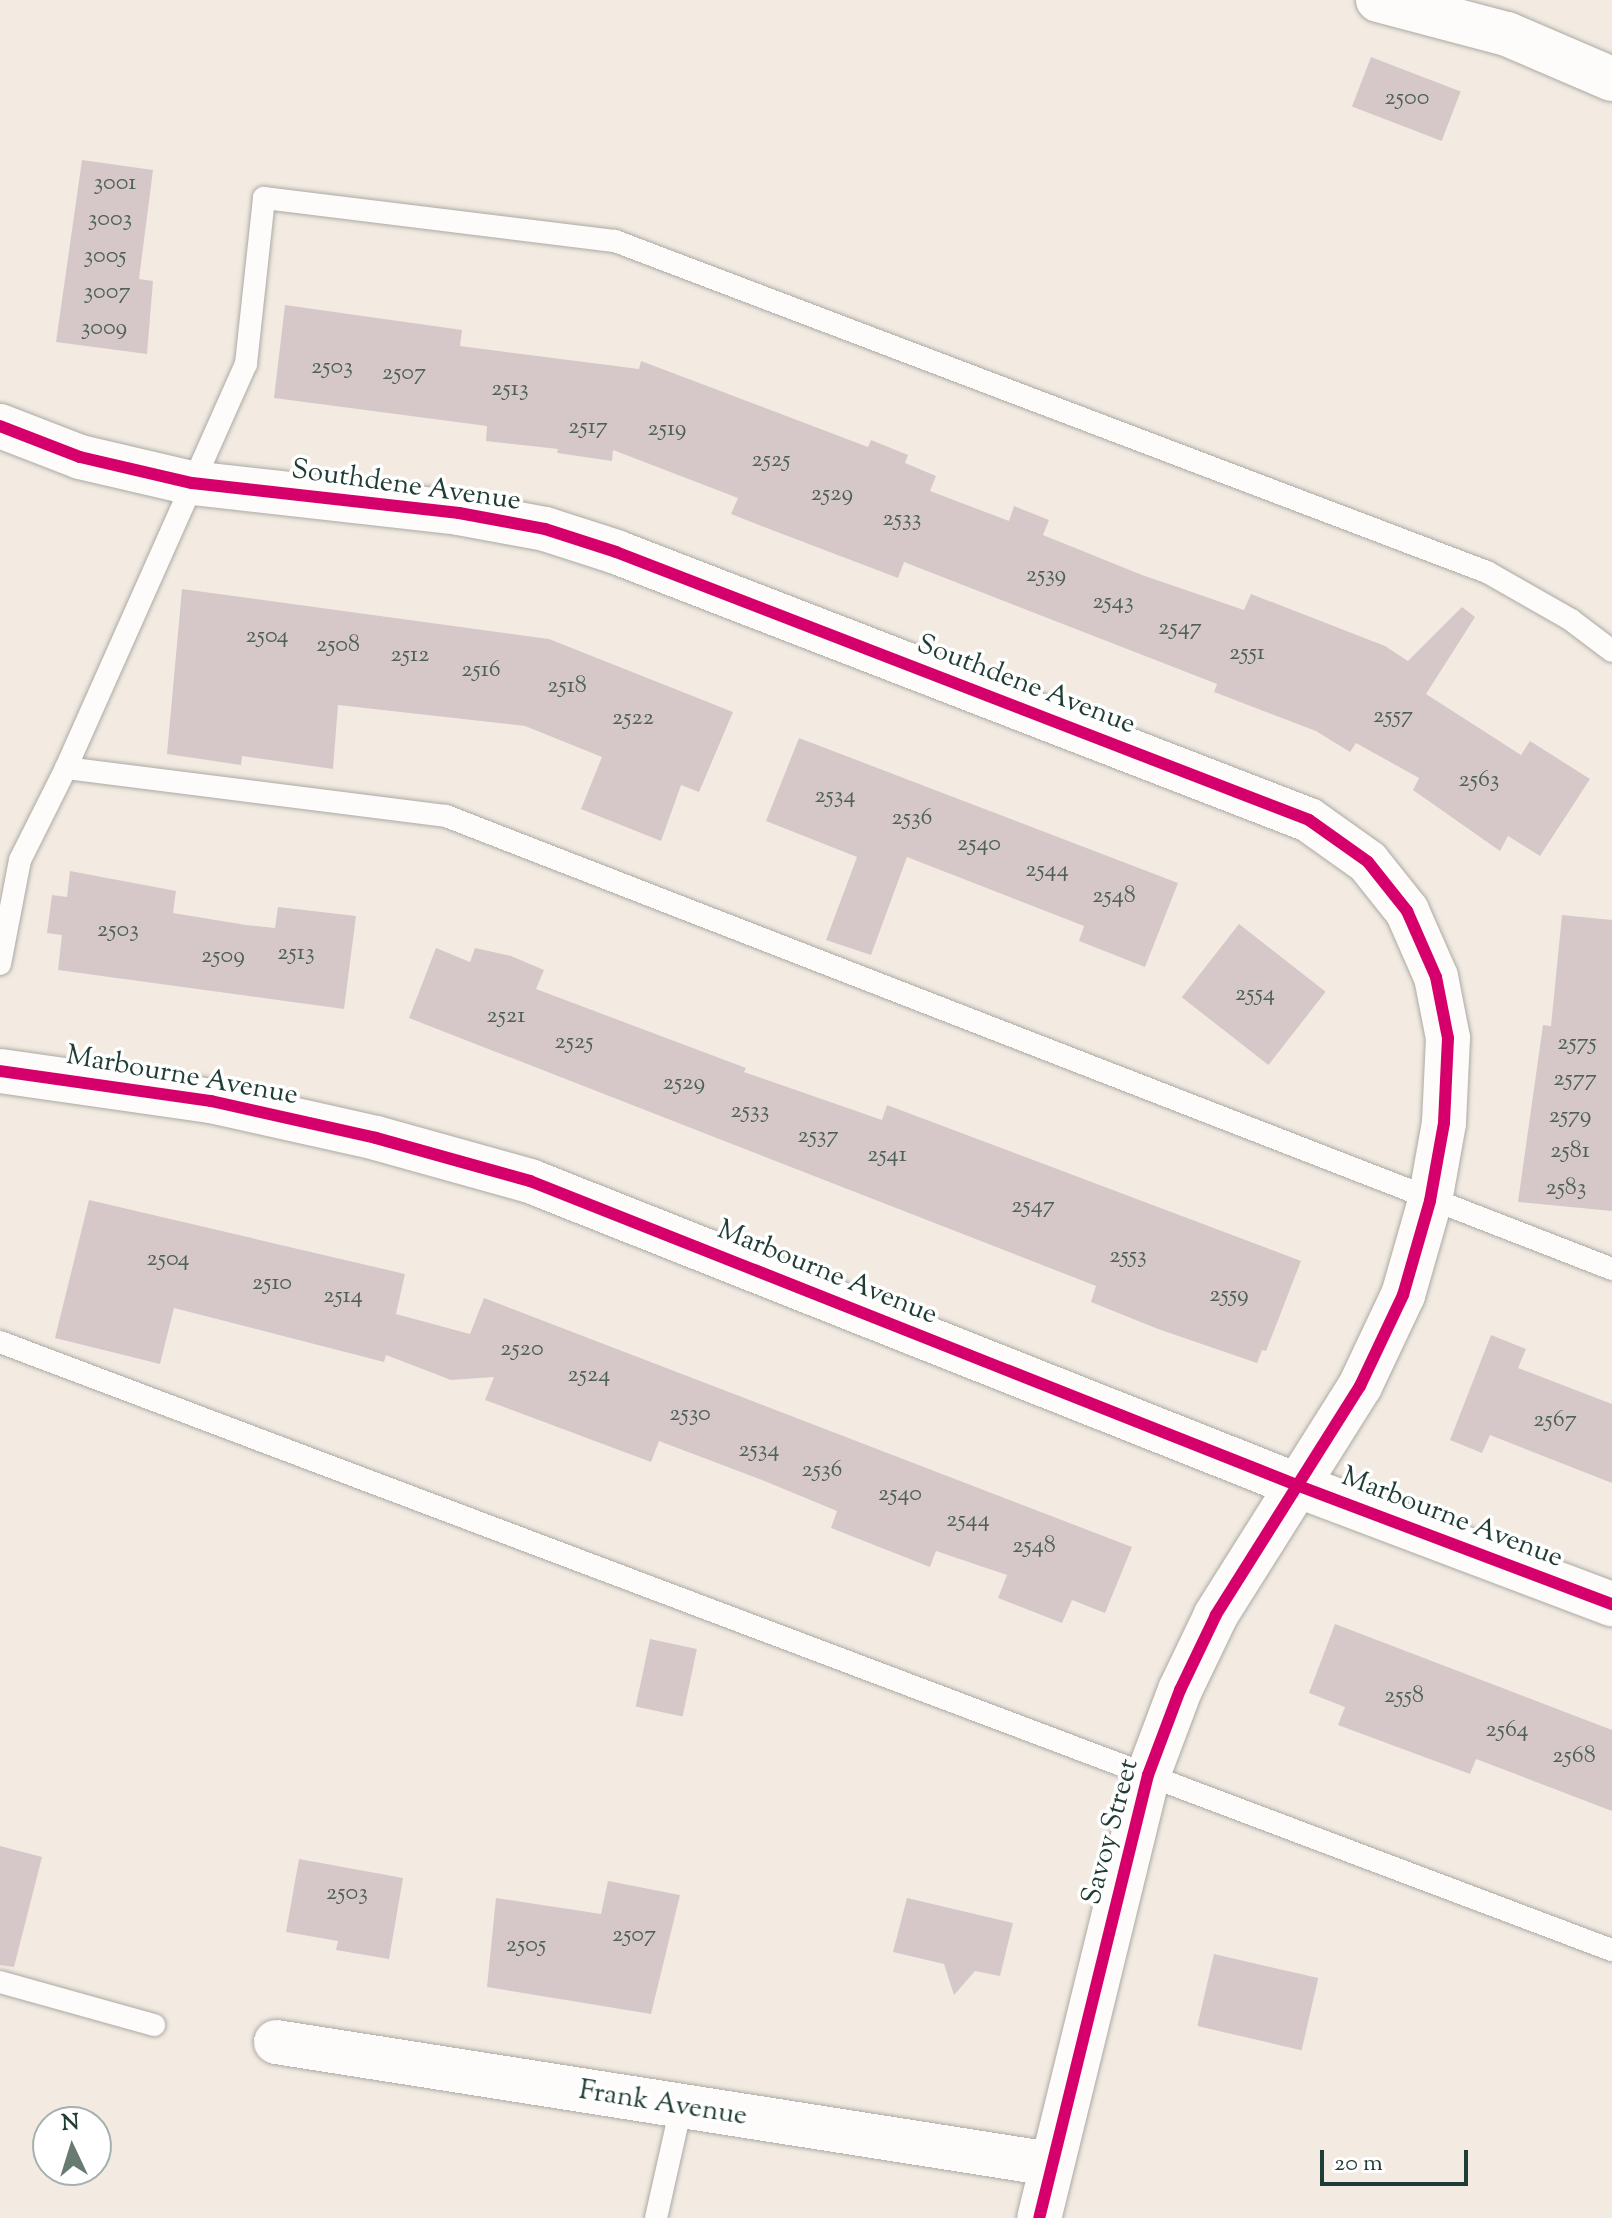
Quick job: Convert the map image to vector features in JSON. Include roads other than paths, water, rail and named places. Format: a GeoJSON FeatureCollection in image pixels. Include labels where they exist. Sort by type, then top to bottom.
{"type":"FeatureCollection","features":[{"type":"Feature","properties":{"kind":"street"},"geometry":{"type":"LineString","coordinates":[[1378,0],[1507,34],[1612,79]]}},
{"type":"Feature","properties":{"kind":"street","name":"Southdene Avenue"},"geometry":{"type":"LineString","coordinates":[[0,426],[80,457],[192,483],[459,513],[545,529],[1309,820],[1368,862],[1407,911],[1436,977],[1448,1038],[1444,1123],[1430,1201],[1403,1295],[1360,1386],[1299,1486]]}},
{"type":"Feature","properties":{"kind":"street","name":"Marbourne Avenue"},"geometry":{"type":"LineString","coordinates":[[0,1071],[211,1101],[376,1138],[530,1181],[1299,1486],[1612,1604]]}},
{"type":"Feature","properties":{"kind":"street","name":"Savoy Street"},"geometry":{"type":"LineString","coordinates":[[1039,2218],[1148,1775],[1216,1615],[1299,1486]]}},
{"type":"Feature","properties":{"kind":"street","name":"Frank Avenue"},"geometry":{"type":"LineString","coordinates":[[276,2042],[1051,2164]]}},
{"type":"Feature","properties":{"kind":"lane"},"geometry":{"type":"LineString","coordinates":[[0,964],[20,860],[66,768],[246,364],[264,198],[615,241],[1487,572],[1571,620],[1612,651]]}},
{"type":"Feature","properties":{"kind":"lane"},"geometry":{"type":"LineString","coordinates":[[66,768],[446,816],[1430,1201],[1612,1269]]}},
{"type":"Feature","properties":{"kind":"lane"},"geometry":{"type":"LineString","coordinates":[[0,1342],[1612,1950]]}},
{"type":"Feature","properties":{"kind":"lane"},"geometry":{"type":"LineString","coordinates":[[0,1982],[154,2025]]}},
{"type":"Feature","properties":{"kind":"lane"},"geometry":{"type":"LineString","coordinates":[[656,2218],[681,2107]]}}]}
